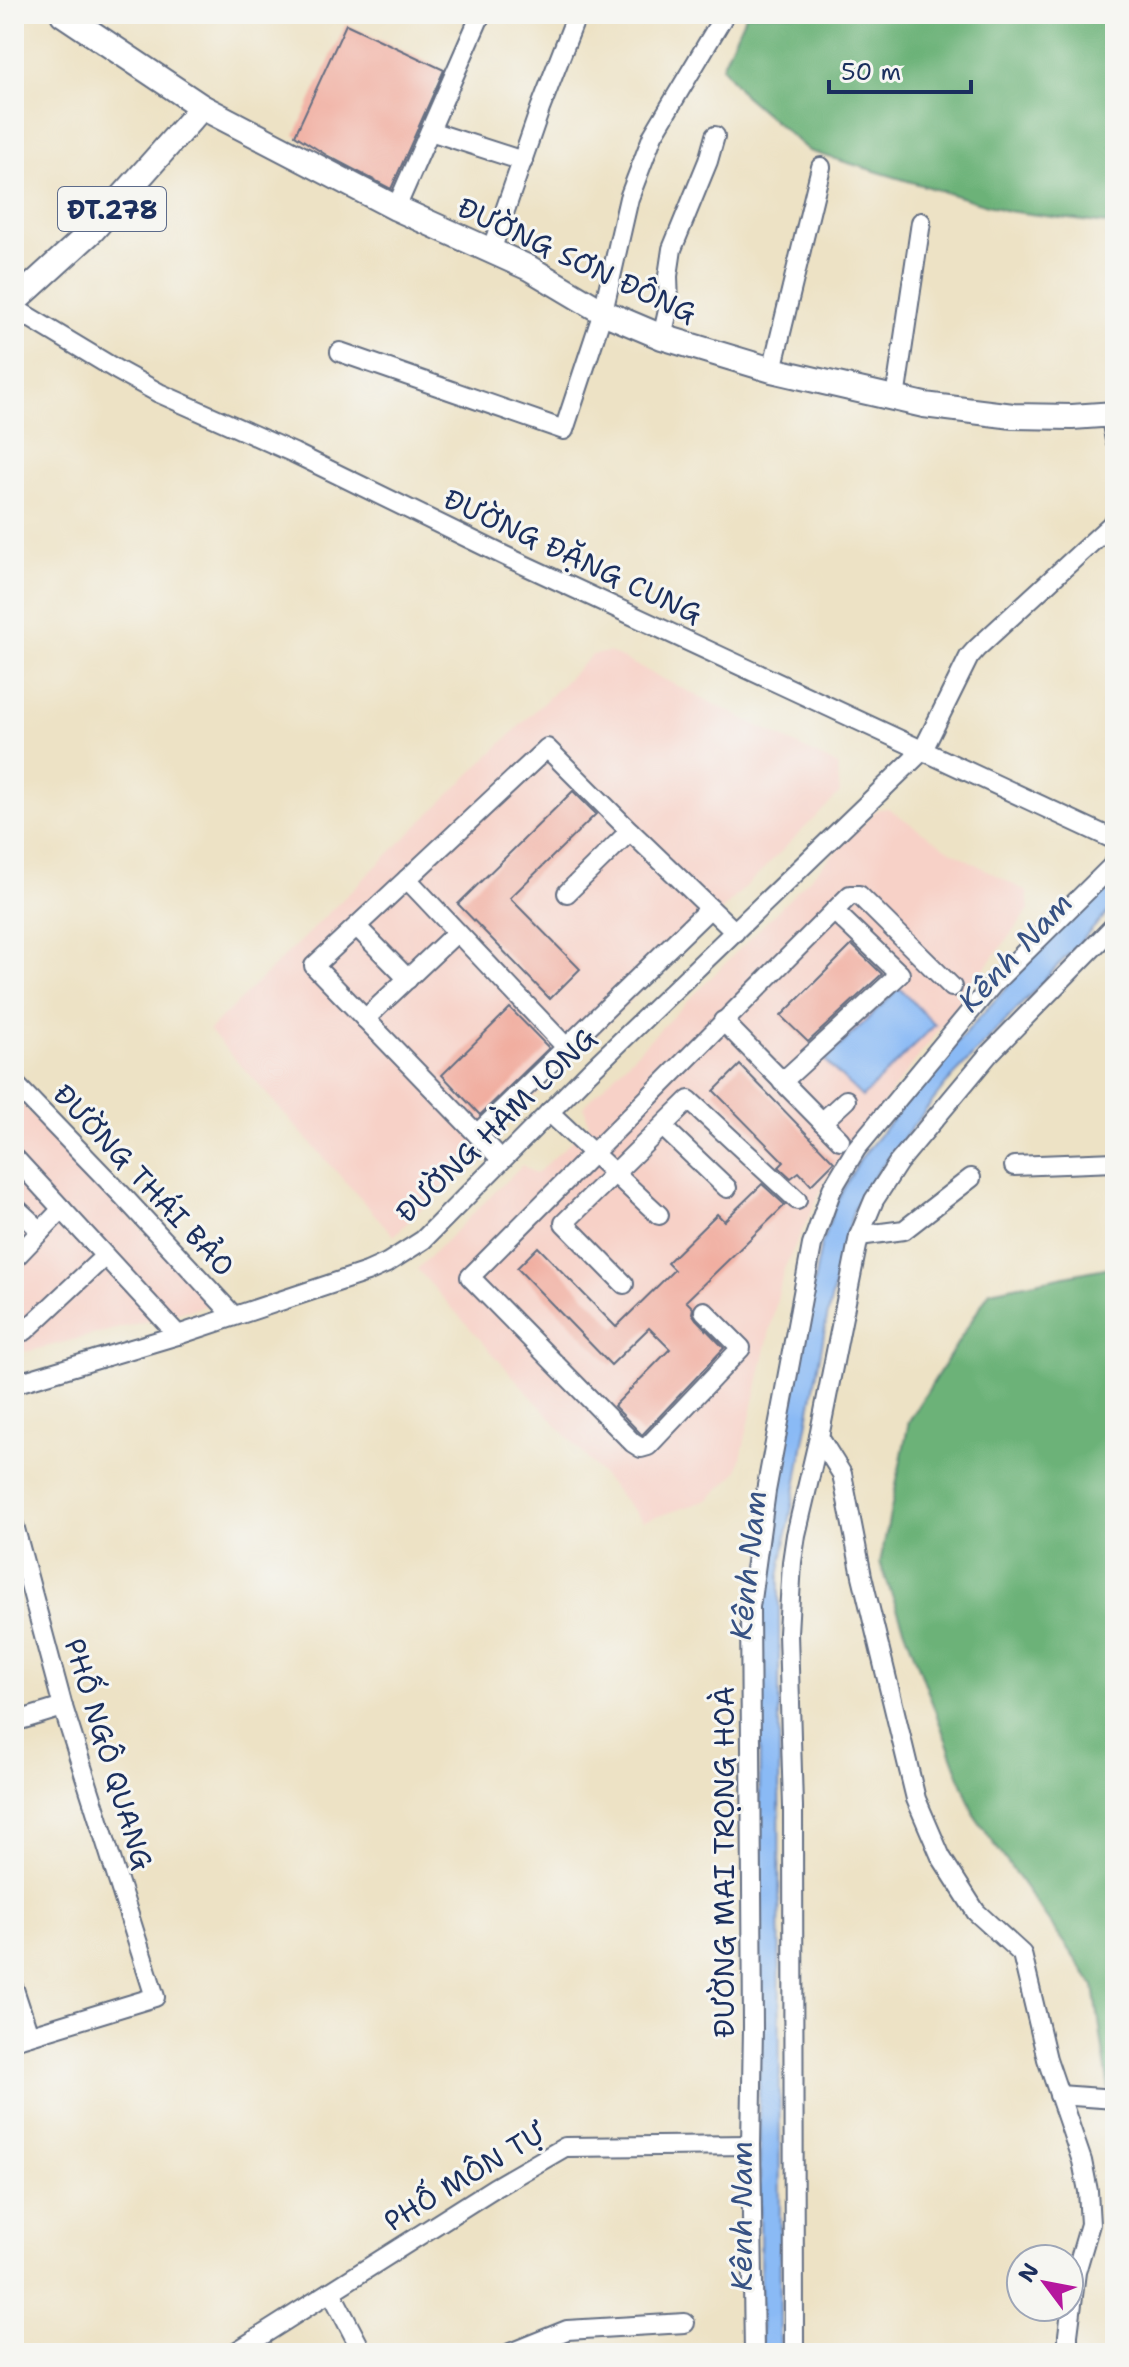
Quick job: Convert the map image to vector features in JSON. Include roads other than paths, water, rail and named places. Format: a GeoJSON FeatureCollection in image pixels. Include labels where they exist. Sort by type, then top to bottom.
{"type":"FeatureCollection","features":[{"type":"Feature","properties":{"kind":"main road","name":"ĐƯỜNG SƠN ĐÔNG"},"geometry":{"type":"LineString","coordinates":[[63,14],[202,107],[396,208],[529,268],[603,312],[662,337],[772,370],[895,399],[1013,416],[1112,414]]}},
{"type":"Feature","properties":{"kind":"main road","name":"ĐT.278"},"geometry":{"type":"LineString","coordinates":[[14,305],[92,231],[202,107]]}},
{"type":"Feature","properties":{"kind":"street"},"geometry":{"type":"LineString","coordinates":[[396,208],[481,14]]}},
{"type":"Feature","properties":{"kind":"street"},"geometry":{"type":"LineString","coordinates":[[491,251],[577,14]]}},
{"type":"Feature","properties":{"kind":"street"},"geometry":{"type":"LineString","coordinates":[[340,352],[564,430],[603,312],[629,198],[653,135],[725,14]]}},
{"type":"Feature","properties":{"kind":"street"},"geometry":{"type":"LineString","coordinates":[[430,131],[523,161]]}},
{"type":"Feature","properties":{"kind":"street"},"geometry":{"type":"LineString","coordinates":[[662,337],[669,306],[668,276],[672,249],[715,136]]}},
{"type":"Feature","properties":{"kind":"street"},"geometry":{"type":"LineString","coordinates":[[772,370],[821,167]]}},
{"type":"Feature","properties":{"kind":"street"},"geometry":{"type":"LineString","coordinates":[[895,399],[921,222]]}},
{"type":"Feature","properties":{"kind":"street","name":"ĐƯỜNG ĐẶNG CUNG"},"geometry":{"type":"LineString","coordinates":[[14,305],[159,393],[294,453],[519,563],[1115,840]]}},
{"type":"Feature","properties":{"kind":"street"},"geometry":{"type":"LineString","coordinates":[[1112,414],[1115,440]]}},
{"type":"Feature","properties":{"kind":"street","name":"ĐƯỜNG HÀM LONG"},"geometry":{"type":"LineString","coordinates":[[14,1384],[178,1335],[367,1272],[423,1240],[501,1159],[923,750],[969,657],[1115,521]]}},
{"type":"Feature","properties":{"kind":"street"},"geometry":{"type":"LineString","coordinates":[[501,1159],[314,966],[547,748],[735,932]]}},
{"type":"Feature","properties":{"kind":"street"},"geometry":{"type":"LineString","coordinates":[[567,893],[630,831]]}},
{"type":"Feature","properties":{"kind":"street","name":"ĐƯỜNG MAI TRỌNG HOÀ"},"geometry":{"type":"LineString","coordinates":[[754,2353],[750,1607],[766,1491],[812,1245],[832,1189],[856,1149],[993,984],[1115,863]]}},
{"type":"Feature","properties":{"kind":"street"},"geometry":{"type":"LineString","coordinates":[[407,879],[567,1048]]}},
{"type":"Feature","properties":{"kind":"street"},"geometry":{"type":"LineString","coordinates":[[704,1311],[741,1348],[648,1446],[641,1448],[470,1277],[850,895],[859,895],[952,987]]}},
{"type":"Feature","properties":{"kind":"street"},"geometry":{"type":"LineString","coordinates":[[477,1134],[710,908]]}},
{"type":"Feature","properties":{"kind":"street"},"geometry":{"type":"LineString","coordinates":[[782,1082],[900,974],[834,911]]}},
{"type":"Feature","properties":{"kind":"street"},"geometry":{"type":"LineString","coordinates":[[794,2353],[793,1821],[788,1633],[792,1562],[859,1236],[874,1200],[888,1178],[944,1107],[989,1054],[1115,925]]}},
{"type":"Feature","properties":{"kind":"street"},"geometry":{"type":"LineString","coordinates":[[357,927],[408,979]]}},
{"type":"Feature","properties":{"kind":"street"},"geometry":{"type":"LineString","coordinates":[[365,1019],[457,932]]}},
{"type":"Feature","properties":{"kind":"street"},"geometry":{"type":"LineString","coordinates":[[723,1021],[840,1140]]}},
{"type":"Feature","properties":{"kind":"street","name":"ĐƯỜNG THÁI BẢO"},"geometry":{"type":"LineString","coordinates":[[14,1083],[233,1315]]}},
{"type":"Feature","properties":{"kind":"street"},"geometry":{"type":"LineString","coordinates":[[624,1284],[564,1223],[689,1100],[797,1200]]}},
{"type":"Feature","properties":{"kind":"street"},"geometry":{"type":"LineString","coordinates":[[822,1122],[846,1100]]}},
{"type":"Feature","properties":{"kind":"street"},"geometry":{"type":"LineString","coordinates":[[549,1112],[659,1215]]}},
{"type":"Feature","properties":{"kind":"street"},"geometry":{"type":"LineString","coordinates":[[663,1127],[727,1188]]}},
{"type":"Feature","properties":{"kind":"street"},"geometry":{"type":"LineString","coordinates":[[14,1157],[178,1335]]}},
{"type":"Feature","properties":{"kind":"street"},"geometry":{"type":"LineString","coordinates":[[1014,1166],[1115,1162]]}},
{"type":"Feature","properties":{"kind":"street"},"geometry":{"type":"LineString","coordinates":[[859,1236],[904,1230],[971,1178]]}},
{"type":"Feature","properties":{"kind":"street"},"geometry":{"type":"LineString","coordinates":[[14,1206],[41,1231]]}},
{"type":"Feature","properties":{"kind":"street"},"geometry":{"type":"LineString","coordinates":[[14,1259],[62,1209]]}},
{"type":"Feature","properties":{"kind":"street"},"geometry":{"type":"LineString","coordinates":[[14,1321],[25,1331],[105,1256]]}},
{"type":"Feature","properties":{"kind":"street"},"geometry":{"type":"LineString","coordinates":[[819,1437],[842,1474],[862,1576],[916,1799],[941,1857],[976,1912],[1022,1954],[1047,2059],[1082,2161],[1090,2224],[1076,2272],[1068,2353]]}},
{"type":"Feature","properties":{"kind":"street","name":"PHỐ NGÔ QUANG"},"geometry":{"type":"LineString","coordinates":[[14,1525],[63,1707],[155,1997],[22,2038]]}},
{"type":"Feature","properties":{"kind":"street"},"geometry":{"type":"LineString","coordinates":[[14,1722],[63,1707]]}},
{"type":"Feature","properties":{"kind":"street"},"geometry":{"type":"LineString","coordinates":[[14,1989],[22,2038]]}},
{"type":"Feature","properties":{"kind":"street"},"geometry":{"type":"LineString","coordinates":[[1059,2095],[1115,2099]]}},
{"type":"Feature","properties":{"kind":"street","name":"PHỐ MÔN TỰ"},"geometry":{"type":"LineString","coordinates":[[234,2353],[494,2188],[565,2147],[751,2145]]}},
{"type":"Feature","properties":{"kind":"street"},"geometry":{"type":"LineString","coordinates":[[331,2292],[363,2353]]}},
{"type":"Feature","properties":{"kind":"street"},"geometry":{"type":"LineString","coordinates":[[510,2353],[567,2330],[685,2323]]}},
{"type":"Feature","properties":{"kind":"water","name":"Kênh Nam"},"geometry":{"type":"Polygon","coordinates":[[[1115,876],[1115,905],[947,1083],[865,1188],[854,1209],[845,1239],[827,1318],[779,1577],[780,2353],[761,2353],[760,1578],[770,1510],[821,1245],[837,1201],[860,1159],[934,1068],[1030,961],[1115,876]]]}},
{"type":"Feature","properties":{"kind":"water"},"geometry":{"type":"Polygon","coordinates":[[[899,988],[935,1025],[862,1097],[825,1061],[899,988]]]}}]}
